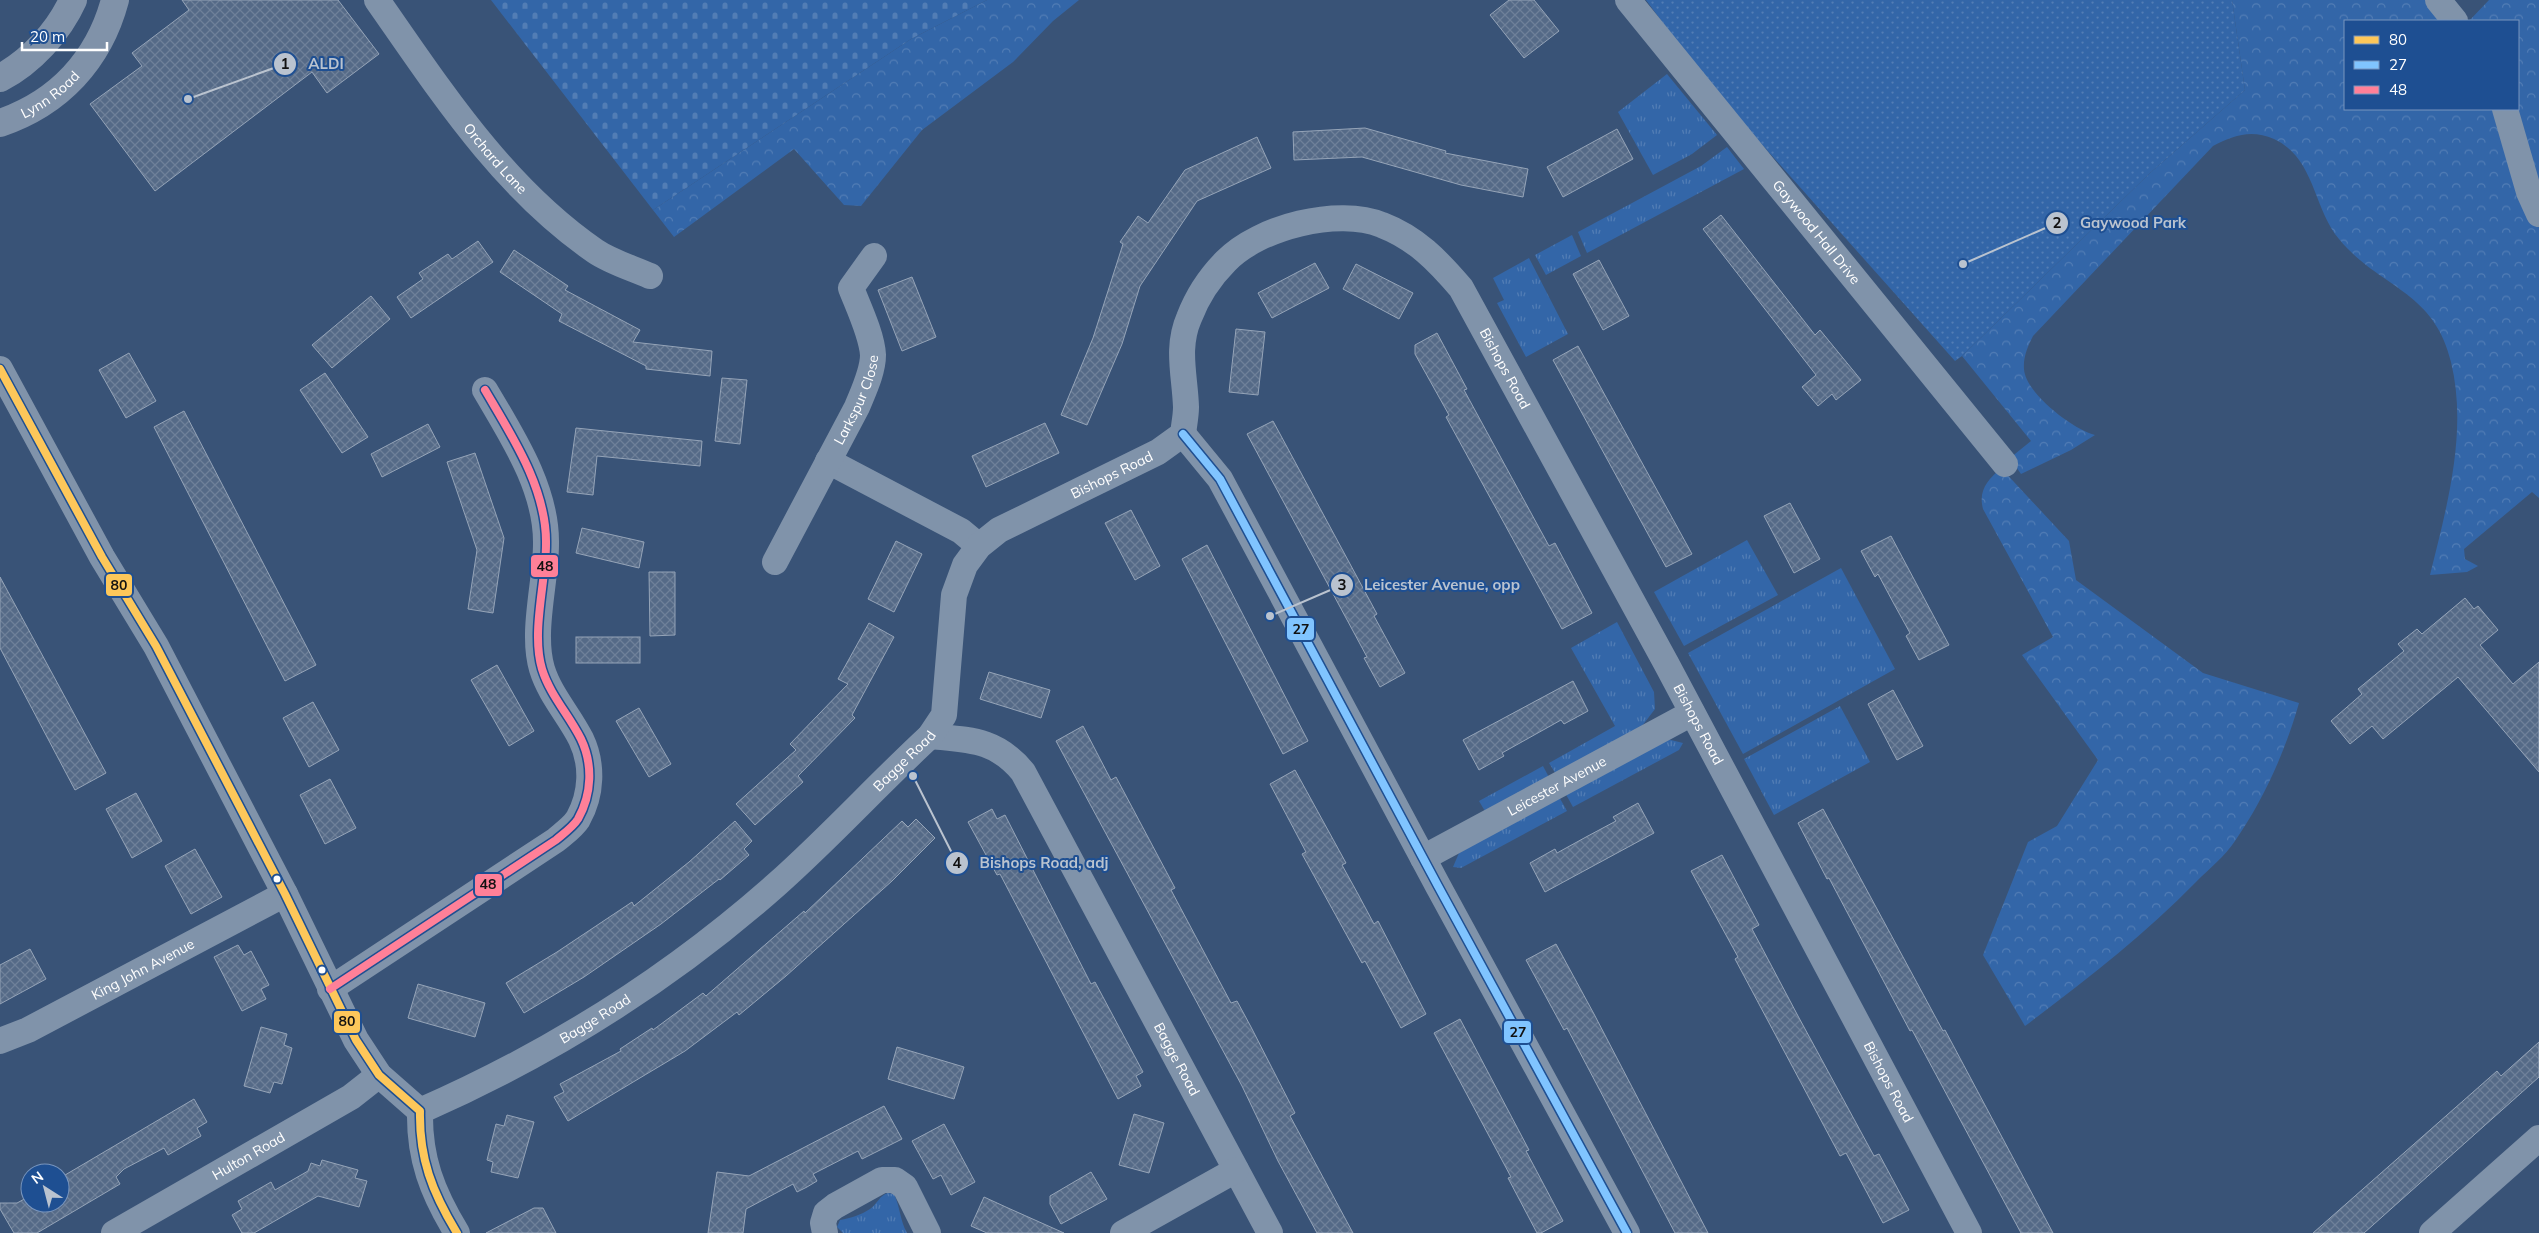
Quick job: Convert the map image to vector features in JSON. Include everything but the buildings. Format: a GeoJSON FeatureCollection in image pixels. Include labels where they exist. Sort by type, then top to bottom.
{"type":"FeatureCollection","features":[{"type":"Feature","properties":{"kind":"main road"},"geometry":{"type":"LineString","coordinates":[[0,78],[38,49],[52,34],[73,0]]}},
{"type":"Feature","properties":{"kind":"main road","name":"Lynn Road"},"geometry":{"type":"LineString","coordinates":[[0,123],[39,107],[69,83],[93,53],[108,25],[115,0]]}},
{"type":"Feature","properties":{"kind":"street","name":"Orchard Lane"},"geometry":{"type":"LineString","coordinates":[[376,0],[454,110],[498,162],[548,213],[596,252],[650,276]]}},
{"type":"Feature","properties":{"kind":"street","name":"Gaywood Hall Drive"},"geometry":{"type":"LineString","coordinates":[[1628,0],[2005,464]]}},
{"type":"Feature","properties":{"kind":"street"},"geometry":{"type":"LineString","coordinates":[[2438,0],[2454,20]]}},
{"type":"Feature","properties":{"kind":"street"},"geometry":{"type":"LineString","coordinates":[[2505,110],[2529,192],[2539,214]]}},
{"type":"Feature","properties":{"kind":"street","name":"Bishops Road"},"geometry":{"type":"LineString","coordinates":[[930,736],[944,715],[954,595],[965,564],[979,546],[999,530],[1158,452],[1183,434],[1186,408],[1181,366],[1182,343],[1188,318],[1204,287],[1227,260],[1262,236],[1304,223],[1340,218],[1380,224],[1413,240],[1437,258],[1461,288],[1692,713],[1969,1233]]}},
{"type":"Feature","properties":{"kind":"street","name":"Larkspur Close"},"geometry":{"type":"LineString","coordinates":[[775,562],[857,407],[873,355],[866,326],[851,288],[874,256]]}},
{"type":"Feature","properties":{"kind":"street"},"geometry":{"type":"LineString","coordinates":[[0,369],[102,557],[156,646],[285,894],[356,1040],[379,1075],[420,1110],[419,1137],[427,1173],[436,1196],[457,1233]]}},
{"type":"Feature","properties":{"kind":"street"},"geometry":{"type":"LineString","coordinates":[[330,989],[556,840],[577,820],[587,795],[590,770],[585,749],[554,696],[542,668],[539,635],[546,543],[543,510],[531,476],[485,390]]}},
{"type":"Feature","properties":{"kind":"street"},"geometry":{"type":"LineString","coordinates":[[1183,434],[1220,479],[1422,858],[1627,1233]]}},
{"type":"Feature","properties":{"kind":"street","name":"Larkspur Close"},"geometry":{"type":"LineString","coordinates":[[828,461],[961,531],[979,546]]}},
{"type":"Feature","properties":{"kind":"street","name":"Leicester Avenue"},"geometry":{"type":"LineString","coordinates":[[1422,858],[1692,713]]}},
{"type":"Feature","properties":{"kind":"street","name":"Bagge Road"},"geometry":{"type":"LineString","coordinates":[[420,1110],[460,1093],[557,1041],[651,983],[715,935],[778,883],[930,736],[975,740],[1011,757],[1023,772],[1270,1233]]}},
{"type":"Feature","properties":{"kind":"street","name":"King John Avenue"},"geometry":{"type":"LineString","coordinates":[[0,1041],[28,1030],[285,894]]}},
{"type":"Feature","properties":{"kind":"street","name":"Hulton Road"},"geometry":{"type":"LineString","coordinates":[[114,1233],[351,1097],[379,1075]]}},
{"type":"Feature","properties":{"kind":"street"},"geometry":{"type":"LineString","coordinates":[[2432,1233],[2539,1138]]}},
{"type":"Feature","properties":{"kind":"street"},"geometry":{"type":"LineString","coordinates":[[1122,1233],[1236,1170]]}},
{"type":"Feature","properties":{"kind":"street"},"geometry":{"type":"LineString","coordinates":[[825,1233],[823,1223],[826,1213],[835,1206],[882,1180],[895,1180],[905,1186],[928,1233]]}},
{"type":"Feature","properties":{"kind":"green space"},"geometry":{"type":"Polygon","coordinates":[[[491,0],[987,0],[911,39],[653,210],[491,0]]]}},
{"type":"Feature","properties":{"kind":"green space"},"geometry":{"type":"Polygon","coordinates":[[[987,0],[1079,0],[1053,21],[1013,62],[922,130],[861,206],[844,205],[794,149],[674,237],[653,210],[911,39],[987,0]]]}},
{"type":"Feature","properties":{"kind":"green space"},"geometry":{"type":"Polygon","coordinates":[[[1646,0],[2232,0],[2245,90],[2150,173],[1955,361],[1708,84],[1646,0]]]}},
{"type":"Feature","properties":{"kind":"green space"},"geometry":{"type":"Polygon","coordinates":[[[2232,0],[2427,0],[2444,20],[2344,20],[2344,110],[2501,110],[2524,192],[2539,227],[2539,498],[2532,492],[2464,549],[2465,559],[2478,566],[2467,572],[2430,575],[2449,496],[2456,442],[2456,388],[2451,362],[2443,338],[2432,319],[2419,304],[2371,269],[2339,239],[2330,227],[2306,171],[2298,158],[2287,147],[2274,139],[2258,134],[2250,134],[2235,136],[2213,146],[2033,336],[2024,360],[2026,379],[2041,399],[2052,409],[2075,426],[2095,435],[2071,450],[2021,474],[2010,458],[2031,441],[1962,356],[2150,173],[2245,90],[2232,0]]]}},
{"type":"Feature","properties":{"kind":"green space"},"geometry":{"type":"Polygon","coordinates":[[[2489,0],[2539,0],[2539,200],[2518,110],[2519,20],[2470,20],[2489,0]]]}},
{"type":"Feature","properties":{"kind":"green space"},"geometry":{"type":"Polygon","coordinates":[[[1667,74],[1717,135],[1692,154],[1653,175],[1618,112],[1667,74]]]}},
{"type":"Feature","properties":{"kind":"green space"},"geometry":{"type":"Polygon","coordinates":[[[1727,147],[1744,169],[1587,253],[1578,232],[1701,166],[1727,147]]]}},
{"type":"Feature","properties":{"kind":"green space"},"geometry":{"type":"Polygon","coordinates":[[[1572,235],[1581,256],[1546,275],[1535,255],[1572,235]]]}},
{"type":"Feature","properties":{"kind":"green space"},"geometry":{"type":"Polygon","coordinates":[[[1529,258],[1568,334],[1526,357],[1497,303],[1504,300],[1493,278],[1529,258]]]}},
{"type":"Feature","properties":{"kind":"green space"},"geometry":{"type":"Polygon","coordinates":[[[2001,468],[2069,541],[2076,580],[2203,673],[2299,703],[2273,775],[2246,825],[2227,852],[2176,902],[2134,939],[2025,1026],[1983,955],[2028,842],[2057,826],[2098,760],[2022,655],[2053,637],[1983,509],[1982,496],[1985,486],[2001,468]]]}},
{"type":"Feature","properties":{"kind":"green space"},"geometry":{"type":"Polygon","coordinates":[[[1747,540],[1778,595],[1684,646],[1654,592],[1747,540]]]}},
{"type":"Feature","properties":{"kind":"green space"},"geometry":{"type":"Polygon","coordinates":[[[1841,568],[1895,669],[1743,754],[1688,653],[1841,568]]]}},
{"type":"Feature","properties":{"kind":"green space"},"geometry":{"type":"Polygon","coordinates":[[[1617,622],[1654,692],[1655,709],[1642,726],[1559,779],[1549,763],[1615,726],[1571,648],[1617,622]]]}},
{"type":"Feature","properties":{"kind":"green space"},"geometry":{"type":"Polygon","coordinates":[[[1840,706],[1870,762],[1774,815],[1744,759],[1840,706]]]}},
{"type":"Feature","properties":{"kind":"green space"},"geometry":{"type":"Polygon","coordinates":[[[1667,739],[1683,743],[1679,750],[1573,807],[1564,791],[1667,739]]]}},
{"type":"Feature","properties":{"kind":"green space"},"geometry":{"type":"Polygon","coordinates":[[[1543,766],[1552,783],[1489,818],[1479,801],[1543,766]]]}},
{"type":"Feature","properties":{"kind":"green space"},"geometry":{"type":"Polygon","coordinates":[[[1558,795],[1567,811],[1461,868],[1453,867],[1459,853],[1558,795]]]}},
{"type":"Feature","properties":{"kind":"green space"},"geometry":{"type":"Polygon","coordinates":[[[888,1193],[894,1194],[907,1233],[843,1233],[837,1227],[840,1220],[867,1211],[888,1193]]]}},
{"type":"Feature","properties":{"kind":"transit line","name":"80"},"geometry":{"type":"LineString","coordinates":[[0,369],[102,557],[156,646],[285,894],[356,1040],[379,1075],[420,1111],[422,1144],[429,1174],[434,1189],[457,1233]]}},
{"type":"Feature","properties":{"kind":"transit line","name":"48"},"geometry":{"type":"LineString","coordinates":[[330,989],[556,840],[576,822],[586,799],[589,769],[585,749],[545,678],[539,655],[538,623],[546,544],[545,523],[541,503],[526,464],[485,390]]}},
{"type":"Feature","properties":{"kind":"transit line","name":"27"},"geometry":{"type":"LineString","coordinates":[[1183,434],[1220,479],[1627,1233]]}},
{"type":"Feature","properties":{"kind":"place","name":"ALDI"},"geometry":{"type":"Point","coordinates":[188,99]}},
{"type":"Feature","properties":{"kind":"place","name":"Gaywood Park"},"geometry":{"type":"Point","coordinates":[1963,264]}},
{"type":"Feature","properties":{"kind":"place","name":"Leicester Avenue, opp"},"geometry":{"type":"Point","coordinates":[1270,616]}},
{"type":"Feature","properties":{"kind":"place","name":"Bishops Road, adj"},"geometry":{"type":"Point","coordinates":[913,776]}}]}
